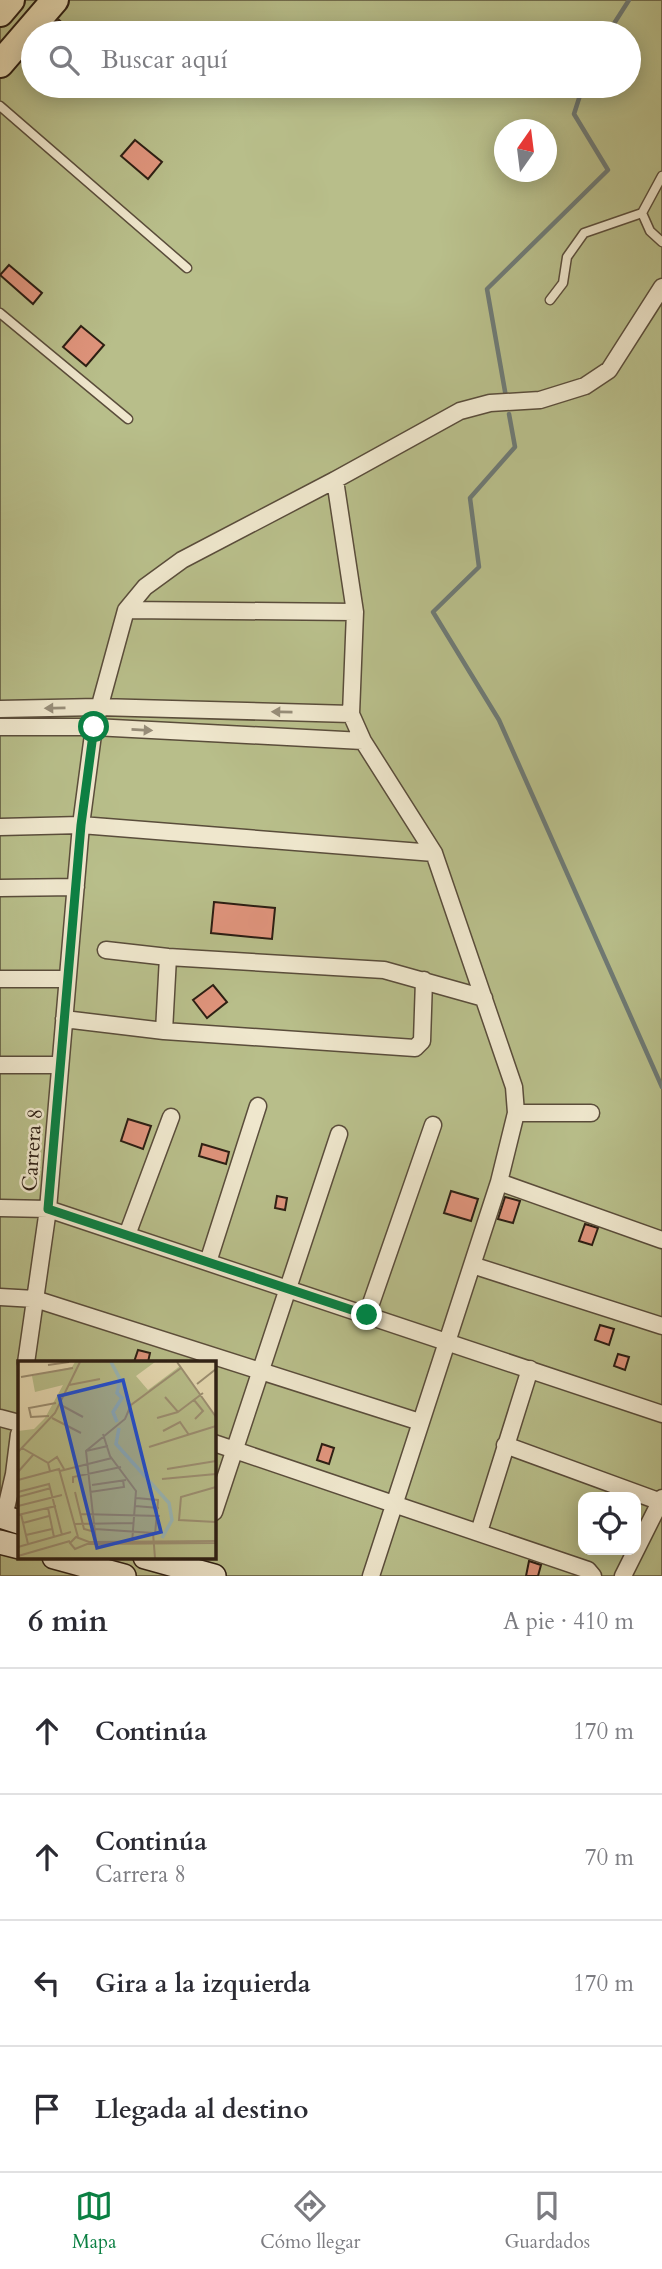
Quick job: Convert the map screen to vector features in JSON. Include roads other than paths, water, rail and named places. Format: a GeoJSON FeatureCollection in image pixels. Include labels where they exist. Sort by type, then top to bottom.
{"type":"FeatureCollection","features":[{"type":"Feature","properties":{"kind":"main road"},"geometry":{"type":"LineString","coordinates":[[0,13],[11,0]]}},
{"type":"Feature","properties":{"kind":"main road"},"geometry":{"type":"LineString","coordinates":[[37,21],[55,0]]}},
{"type":"Feature","properties":{"kind":"main road"},"geometry":{"type":"LineString","coordinates":[[0,64],[21,40]]}},
{"type":"Feature","properties":{"kind":"main road"},"geometry":{"type":"LineString","coordinates":[[0,1542],[18,1547]]}},
{"type":"Feature","properties":{"kind":"main road"},"geometry":{"type":"LineString","coordinates":[[61,1559],[124,1576]]}},
{"type":"Feature","properties":{"kind":"main road"},"geometry":{"type":"LineString","coordinates":[[155,1559],[202,1568]]}},
{"type":"Feature","properties":{"kind":"street"},"geometry":{"type":"LineString","coordinates":[[126,610],[145,587],[182,560],[460,411],[490,403],[540,400],[585,386],[609,370],[662,286]]}},
{"type":"Feature","properties":{"kind":"street"},"geometry":{"type":"LineString","coordinates":[[335,480],[355,612],[351,714],[363,741],[434,853],[514,1087],[516,1113],[499,1182],[371,1576]]}},
{"type":"Feature","properties":{"kind":"street"},"geometry":{"type":"LineString","coordinates":[[126,610],[355,612]]}},
{"type":"Feature","properties":{"kind":"street","name":"Carrera 8"},"geometry":{"type":"LineString","coordinates":[[26,1361],[48,1209],[81,825],[94,727],[126,610]]}},
{"type":"Feature","properties":{"kind":"street"},"geometry":{"type":"LineString","coordinates":[[0,709],[98,707],[351,714]]}},
{"type":"Feature","properties":{"kind":"street"},"geometry":{"type":"LineString","coordinates":[[0,727],[94,727],[363,741]]}},
{"type":"Feature","properties":{"kind":"street"},"geometry":{"type":"LineString","coordinates":[[0,827],[81,825],[434,853]]}},
{"type":"Feature","properties":{"kind":"street"},"geometry":{"type":"LineString","coordinates":[[0,888],[76,887]]}},
{"type":"Feature","properties":{"kind":"street"},"geometry":{"type":"LineString","coordinates":[[106,950],[168,957],[384,970],[484,998]]}},
{"type":"Feature","properties":{"kind":"street"},"geometry":{"type":"LineString","coordinates":[[163,1031],[168,957]]}},
{"type":"Feature","properties":{"kind":"street"},"geometry":{"type":"LineString","coordinates":[[0,979],[67,979]]}},
{"type":"Feature","properties":{"kind":"street"},"geometry":{"type":"LineString","coordinates":[[64,1019],[163,1031],[415,1048],[422,1041],[424,980]]}},
{"type":"Feature","properties":{"kind":"street"},"geometry":{"type":"LineString","coordinates":[[0,1065],[59,1065]]}},
{"type":"Feature","properties":{"kind":"street"},"geometry":{"type":"LineString","coordinates":[[208,1262],[258,1106]]}},
{"type":"Feature","properties":{"kind":"street"},"geometry":{"type":"LineString","coordinates":[[516,1113],[592,1113]]}},
{"type":"Feature","properties":{"kind":"street"},"geometry":{"type":"LineString","coordinates":[[127,1235],[171,1116]]}},
{"type":"Feature","properties":{"kind":"street"},"geometry":{"type":"LineString","coordinates":[[367,1315],[433,1125]]}},
{"type":"Feature","properties":{"kind":"street"},"geometry":{"type":"LineString","coordinates":[[215,1509],[339,1134]]}},
{"type":"Feature","properties":{"kind":"street"},"geometry":{"type":"LineString","coordinates":[[499,1182],[662,1240]]}},
{"type":"Feature","properties":{"kind":"street"},"geometry":{"type":"LineString","coordinates":[[0,1208],[48,1209],[662,1414]]}},
{"type":"Feature","properties":{"kind":"street"},"geometry":{"type":"LineString","coordinates":[[472,1265],[662,1326]]}},
{"type":"Feature","properties":{"kind":"street"},"geometry":{"type":"LineString","coordinates":[[0,1297],[36,1299],[420,1422]]}},
{"type":"Feature","properties":{"kind":"street"},"geometry":{"type":"LineString","coordinates":[[479,1532],[530,1369]]}},
{"type":"Feature","properties":{"kind":"street"},"geometry":{"type":"LineString","coordinates":[[0,1418],[18,1423]]}},
{"type":"Feature","properties":{"kind":"street"},"geometry":{"type":"LineString","coordinates":[[8,1518],[18,1442]]}},
{"type":"Feature","properties":{"kind":"street"},"geometry":{"type":"LineString","coordinates":[[215,1443],[589,1570],[593,1576]]}},
{"type":"Feature","properties":{"kind":"street"},"geometry":{"type":"LineString","coordinates":[[505,1444],[661,1500],[623,1576]]}},
{"type":"Feature","properties":{"kind":"lane"},"geometry":{"type":"LineString","coordinates":[[0,106],[187,268]]}},
{"type":"Feature","properties":{"kind":"lane"},"geometry":{"type":"LineString","coordinates":[[550,300],[563,283],[567,257],[584,233],[642,213],[662,176]]}},
{"type":"Feature","properties":{"kind":"lane"},"geometry":{"type":"LineString","coordinates":[[642,213],[650,231],[662,242]]}},
{"type":"Feature","properties":{"kind":"lane"},"geometry":{"type":"LineString","coordinates":[[0,313],[128,419]]}},
{"type":"Feature","properties":{"kind":"waterway"},"geometry":{"type":"LineString","coordinates":[[616,21],[629,0]]}},
{"type":"Feature","properties":{"kind":"waterway"},"geometry":{"type":"LineString","coordinates":[[506,397],[487,289],[608,170],[574,114],[579,98]]}},
{"type":"Feature","properties":{"kind":"waterway"},"geometry":{"type":"LineString","coordinates":[[509,414],[515,447],[470,498],[479,567],[433,612],[499,720],[662,1087]]}}]}
